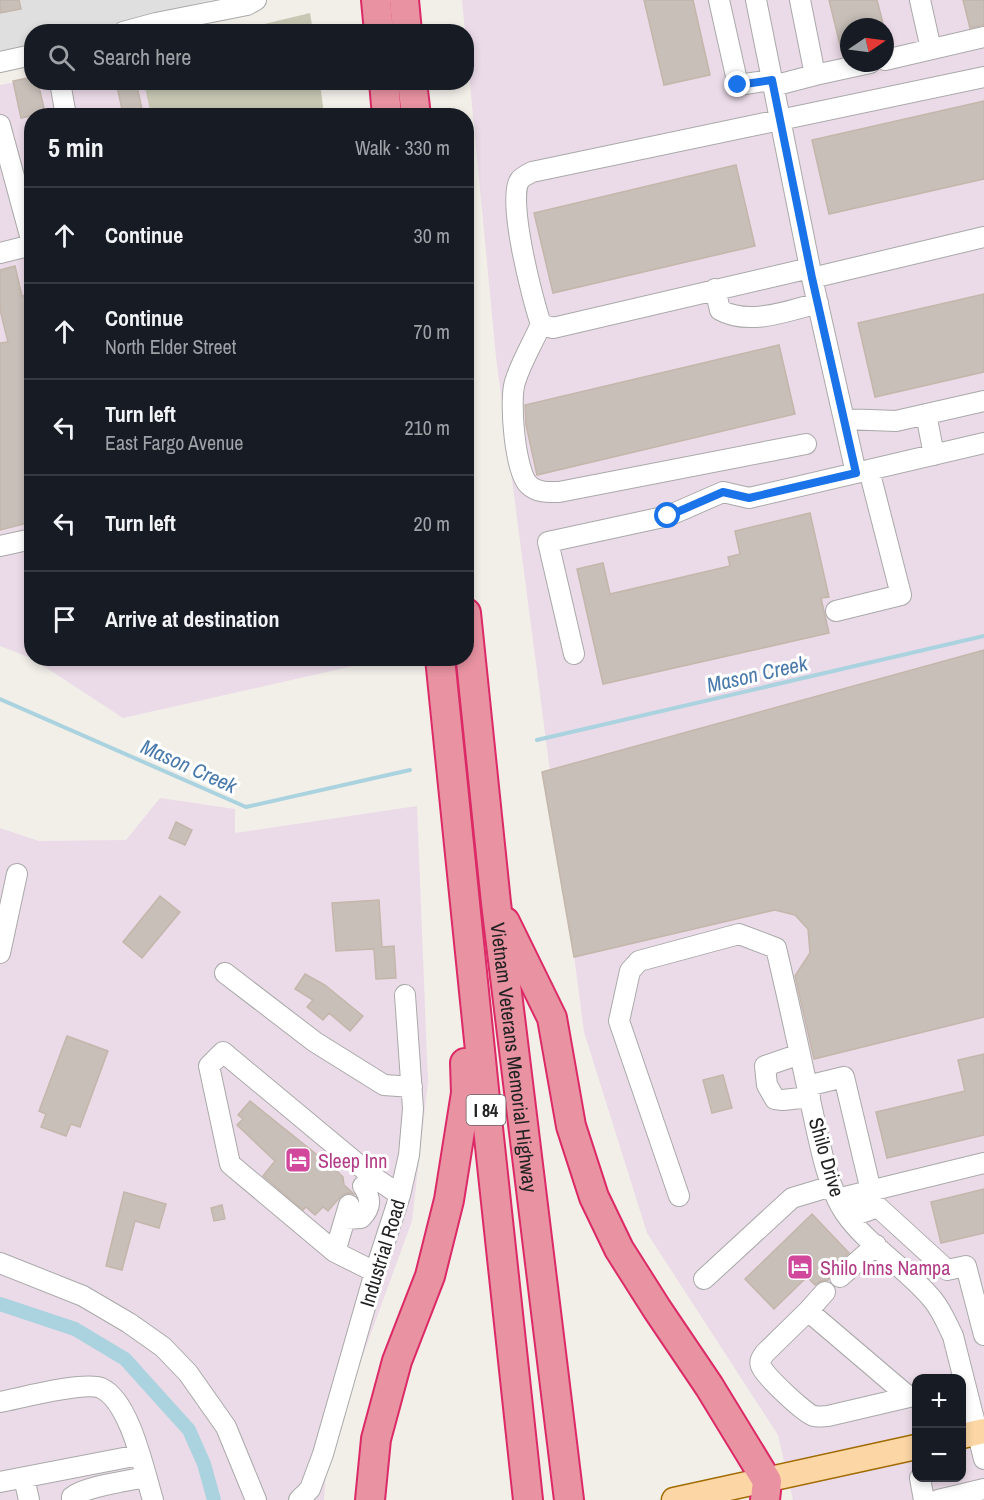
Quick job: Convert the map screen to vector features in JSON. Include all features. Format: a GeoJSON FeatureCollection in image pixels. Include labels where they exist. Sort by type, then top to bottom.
{"type":"FeatureCollection","features":[{"type":"Feature","properties":{"kind":"highway"},"geometry":{"type":"LineString","coordinates":[[376,0],[378,24]]}},
{"type":"Feature","properties":{"kind":"highway"},"geometry":{"type":"LineString","coordinates":[[404,0],[406,24]]}},
{"type":"Feature","properties":{"kind":"highway"},"geometry":{"type":"LineString","coordinates":[[385,90],[386,108]]}},
{"type":"Feature","properties":{"kind":"highway"},"geometry":{"type":"LineString","coordinates":[[413,90],[415,108]]}},
{"type":"Feature","properties":{"kind":"highway","name":"Vietnam Veterans Memorial Highway"},"geometry":{"type":"LineString","coordinates":[[441,666],[528,1500]]}},
{"type":"Feature","properties":{"kind":"highway","name":"Vietnam Veterans Memorial Highway"},"geometry":{"type":"LineString","coordinates":[[471,666],[496,903],[569,1500]]}},
{"type":"Feature","properties":{"kind":"highway"},"geometry":{"type":"LineString","coordinates":[[370,1500],[376,1439],[397,1361],[433,1265],[449,1200],[466,1093],[446,720]]}},
{"type":"Feature","properties":{"kind":"highway"},"geometry":{"type":"LineString","coordinates":[[496,903],[552,1018],[571,1126],[594,1197],[632,1269],[708,1386],[766,1491]]}},
{"type":"Feature","properties":{"kind":"main road"},"geometry":{"type":"LineString","coordinates":[[674,1500],[766,1491],[912,1451]]}},
{"type":"Feature","properties":{"kind":"street"},"geometry":{"type":"LineString","coordinates":[[160,24],[247,5],[256,0]]}},
{"type":"Feature","properties":{"kind":"street"},"geometry":{"type":"LineString","coordinates":[[718,0],[738,85],[772,83],[840,70]]}},
{"type":"Feature","properties":{"kind":"street"},"geometry":{"type":"LineString","coordinates":[[756,0],[811,273],[844,419],[901,595],[836,611]]}},
{"type":"Feature","properties":{"kind":"street"},"geometry":{"type":"LineString","coordinates":[[800,0],[815,75]]}},
{"type":"Feature","properties":{"kind":"street"},"geometry":{"type":"LineString","coordinates":[[920,0],[931,49]]}},
{"type":"Feature","properties":{"kind":"street"},"geometry":{"type":"LineString","coordinates":[[894,58],[984,37]]}},
{"type":"Feature","properties":{"kind":"street"},"geometry":{"type":"LineString","coordinates":[[0,62],[24,57]]}},
{"type":"Feature","properties":{"kind":"street"},"geometry":{"type":"LineString","coordinates":[[984,77],[532,172],[520,179],[516,188],[517,220],[534,306],[542,324],[553,328],[716,290],[984,237]]}},
{"type":"Feature","properties":{"kind":"street"},"geometry":{"type":"LineString","coordinates":[[61,90],[65,108]]}},
{"type":"Feature","properties":{"kind":"street"},"geometry":{"type":"LineString","coordinates":[[0,125],[24,214]]}},
{"type":"Feature","properties":{"kind":"street"},"geometry":{"type":"LineString","coordinates":[[0,253],[24,246]]}},
{"type":"Feature","properties":{"kind":"street"},"geometry":{"type":"LineString","coordinates":[[716,290],[720,310],[738,317],[777,314],[818,303]]}},
{"type":"Feature","properties":{"kind":"street"},"geometry":{"type":"LineString","coordinates":[[542,324],[514,384],[514,441],[520,472],[528,485],[538,491],[559,492],[806,444]]}},
{"type":"Feature","properties":{"kind":"street"},"geometry":{"type":"LineString","coordinates":[[844,419],[896,421],[984,401]]}},
{"type":"Feature","properties":{"kind":"street"},"geometry":{"type":"LineString","coordinates":[[926,414],[934,455]]}},
{"type":"Feature","properties":{"kind":"street"},"geometry":{"type":"LineString","coordinates":[[573,654],[548,542],[668,516],[723,492],[749,498],[984,443]]}},
{"type":"Feature","properties":{"kind":"street"},"geometry":{"type":"LineString","coordinates":[[716,462],[723,492]]}},
{"type":"Feature","properties":{"kind":"street"},"geometry":{"type":"LineString","coordinates":[[0,546],[24,541]]}},
{"type":"Feature","properties":{"kind":"street"},"geometry":{"type":"LineString","coordinates":[[0,953],[6,891],[17,873]]}},
{"type":"Feature","properties":{"kind":"street","name":"Shilo Drive"},"geometry":{"type":"LineString","coordinates":[[679,1196],[620,1021],[630,971],[639,961],[739,934],[776,948],[808,1091],[834,1192],[849,1217],[934,1301],[944,1318],[971,1383],[974,1433],[984,1459]]}},
{"type":"Feature","properties":{"kind":"street"},"geometry":{"type":"LineString","coordinates":[[225,973],[315,1042],[384,1085],[412,1087]]}},
{"type":"Feature","properties":{"kind":"street","name":"Industrial Road"},"geometry":{"type":"LineString","coordinates":[[299,1500],[310,1489],[323,1454],[375,1272],[400,1195],[409,1155],[413,1109],[405,995]]}},
{"type":"Feature","properties":{"kind":"street"},"geometry":{"type":"LineString","coordinates":[[375,1272],[335,1252],[230,1164],[209,1066],[223,1052],[357,1196],[400,1195]]}},
{"type":"Feature","properties":{"kind":"street"},"geometry":{"type":"LineString","coordinates":[[800,1054],[765,1066],[767,1085],[775,1099],[783,1101],[844,1077],[870,1191]]}},
{"type":"Feature","properties":{"kind":"street"},"geometry":{"type":"LineString","coordinates":[[705,1279],[792,1198],[834,1192],[870,1191],[984,1163]]}},
{"type":"Feature","properties":{"kind":"street"},"geometry":{"type":"LineString","coordinates":[[335,1252],[357,1196]]}},
{"type":"Feature","properties":{"kind":"street"},"geometry":{"type":"LineString","coordinates":[[849,1217],[878,1207],[946,1270],[966,1266],[984,1335]]}},
{"type":"Feature","properties":{"kind":"street"},"geometry":{"type":"LineString","coordinates":[[840,1277],[876,1245]]}},
{"type":"Feature","properties":{"kind":"street"},"geometry":{"type":"LineString","coordinates":[[910,1276],[931,1256]]}},
{"type":"Feature","properties":{"kind":"street"},"geometry":{"type":"LineString","coordinates":[[0,1263],[83,1296],[129,1323],[163,1347],[188,1373],[226,1427],[256,1500]]}},
{"type":"Feature","properties":{"kind":"street"},"geometry":{"type":"LineString","coordinates":[[825,1292],[765,1353],[761,1366],[766,1372],[794,1402],[809,1414],[821,1417],[912,1396]]}},
{"type":"Feature","properties":{"kind":"street"},"geometry":{"type":"LineString","coordinates":[[808,1311],[912,1395]]}},
{"type":"Feature","properties":{"kind":"street"},"geometry":{"type":"LineString","coordinates":[[0,1402],[85,1386],[101,1388],[115,1398],[125,1414],[153,1500]]}},
{"type":"Feature","properties":{"kind":"street"},"geometry":{"type":"LineString","coordinates":[[0,1482],[139,1455]]}},
{"type":"Feature","properties":{"kind":"street"},"geometry":{"type":"LineString","coordinates":[[57,1471],[63,1500]]}},
{"type":"Feature","properties":{"kind":"street"},"geometry":{"type":"LineString","coordinates":[[72,1500],[76,1494],[146,1477]]}},
{"type":"Feature","properties":{"kind":"street"},"geometry":{"type":"LineString","coordinates":[[24,1478],[28,1500]]}},
{"type":"Feature","properties":{"kind":"street"},"geometry":{"type":"LineString","coordinates":[[921,1482],[924,1500]]}},
{"type":"Feature","properties":{"kind":"street"},"geometry":{"type":"LineString","coordinates":[[938,1500],[961,1497],[984,1489]]}},
{"type":"Feature","properties":{"kind":"shaded area"},"geometry":{"type":"Polygon","coordinates":[[[0,0],[211,0],[113,24],[24,24],[24,47],[0,53],[0,0]]]}},
{"type":"Feature","properties":{"kind":"shaded area"},"geometry":{"type":"Polygon","coordinates":[[[462,0],[984,0],[984,1500],[793,1500],[778,1435],[647,1233],[584,1032],[496,357],[471,90],[474,90],[474,24],[464,24],[462,0]]]}},
{"type":"Feature","properties":{"kind":"shaded area"},"geometry":{"type":"Polygon","coordinates":[[[310,13],[312,24],[265,24],[310,13]]]}},
{"type":"Feature","properties":{"kind":"shaded area"},"geometry":{"type":"Polygon","coordinates":[[[24,80],[24,90],[146,90],[149,108],[24,108],[24,655],[0,646],[0,85],[24,80]]]}},
{"type":"Feature","properties":{"kind":"shaded area"},"geometry":{"type":"Polygon","coordinates":[[[146,90],[321,90],[323,108],[149,108],[146,90]]]}},
{"type":"Feature","properties":{"kind":"shaded area"},"geometry":{"type":"Polygon","coordinates":[[[44,666],[353,666],[123,718],[44,666]]]}},
{"type":"Feature","properties":{"kind":"shaded area"},"geometry":{"type":"Polygon","coordinates":[[[160,798],[235,809],[235,833],[417,806],[428,1082],[412,1221],[328,1451],[324,1500],[0,1500],[0,828],[39,841],[126,840],[160,798]]]}},
{"type":"Feature","properties":{"kind":"building"},"geometry":{"type":"Polygon","coordinates":[[[0,0],[19,0],[21,9],[0,13],[0,0]]]}},
{"type":"Feature","properties":{"kind":"building"},"geometry":{"type":"Polygon","coordinates":[[[644,0],[693,0],[710,75],[664,85],[644,0]]]}},
{"type":"Feature","properties":{"kind":"building"},"geometry":{"type":"Polygon","coordinates":[[[829,0],[877,0],[882,18],[840,18],[840,45],[829,0]]]}},
{"type":"Feature","properties":{"kind":"building"},"geometry":{"type":"Polygon","coordinates":[[[963,0],[984,0],[984,25],[970,28],[963,0]]]}},
{"type":"Feature","properties":{"kind":"building"},"geometry":{"type":"Polygon","coordinates":[[[24,79],[24,90],[40,90],[44,108],[24,108],[24,117],[21,118],[13,81],[24,79]]]}},
{"type":"Feature","properties":{"kind":"building"},"geometry":{"type":"Polygon","coordinates":[[[118,90],[138,90],[142,108],[122,108],[118,90]]]}},
{"type":"Feature","properties":{"kind":"building"},"geometry":{"type":"Polygon","coordinates":[[[984,101],[984,179],[829,214],[812,140],[984,101]]]}},
{"type":"Feature","properties":{"kind":"building"},"geometry":{"type":"Polygon","coordinates":[[[736,165],[755,246],[553,293],[534,213],[736,165]]]}},
{"type":"Feature","properties":{"kind":"building"},"geometry":{"type":"Polygon","coordinates":[[[15,266],[22,296],[24,296],[24,524],[0,530],[0,343],[8,342],[0,310],[0,270],[15,266]]]}},
{"type":"Feature","properties":{"kind":"building"},"geometry":{"type":"Polygon","coordinates":[[[984,294],[984,372],[875,397],[858,323],[984,294]]]}},
{"type":"Feature","properties":{"kind":"building"},"geometry":{"type":"Polygon","coordinates":[[[779,345],[795,414],[537,475],[526,425],[525,405],[779,345]]]}},
{"type":"Feature","properties":{"kind":"building"},"geometry":{"type":"Polygon","coordinates":[[[810,513],[829,597],[821,598],[829,633],[603,684],[577,569],[603,563],[610,594],[730,566],[728,557],[740,554],[735,531],[810,513]]]}},
{"type":"Feature","properties":{"kind":"building"},"geometry":{"type":"Polygon","coordinates":[[[984,650],[984,1017],[814,1059],[795,976],[810,953],[808,929],[795,915],[775,910],[574,957],[542,772],[984,650]]]}},
{"type":"Feature","properties":{"kind":"building"},"geometry":{"type":"Polygon","coordinates":[[[176,822],[192,830],[185,845],[169,838],[176,822]]]}},
{"type":"Feature","properties":{"kind":"building"},"geometry":{"type":"Polygon","coordinates":[[[160,896],[180,912],[142,958],[123,942],[160,896]]]}},
{"type":"Feature","properties":{"kind":"building"},"geometry":{"type":"Polygon","coordinates":[[[379,900],[382,947],[394,946],[396,978],[376,979],[374,949],[336,951],[332,903],[379,900]]]}},
{"type":"Feature","properties":{"kind":"building"},"geometry":{"type":"Polygon","coordinates":[[[305,974],[325,985],[363,1016],[350,1031],[329,1013],[323,1020],[307,1007],[313,1000],[295,989],[305,974]]]}},
{"type":"Feature","properties":{"kind":"building"},"geometry":{"type":"Polygon","coordinates":[[[67,1036],[108,1051],[80,1127],[71,1124],[66,1136],[41,1127],[46,1114],[39,1111],[67,1036]]]}},
{"type":"Feature","properties":{"kind":"building"},"geometry":{"type":"Polygon","coordinates":[[[984,1054],[984,1135],[887,1158],[876,1112],[965,1091],[958,1060],[984,1054]]]}},
{"type":"Feature","properties":{"kind":"building"},"geometry":{"type":"Polygon","coordinates":[[[723,1075],[732,1108],[712,1113],[703,1080],[723,1075]]]}},
{"type":"Feature","properties":{"kind":"building","name":"Sleep Inn"},"geometry":{"type":"Polygon","coordinates":[[[250,1101],[326,1162],[331,1157],[339,1164],[336,1170],[343,1177],[344,1185],[354,1194],[347,1193],[341,1196],[328,1211],[323,1207],[315,1215],[306,1207],[303,1210],[263,1176],[275,1161],[237,1125],[243,1119],[238,1115],[250,1101]]]}},
{"type":"Feature","properties":{"kind":"building"},"geometry":{"type":"Polygon","coordinates":[[[984,1189],[984,1233],[941,1243],[931,1202],[984,1189]]]}},
{"type":"Feature","properties":{"kind":"building"},"geometry":{"type":"Polygon","coordinates":[[[124,1192],[166,1204],[159,1228],[135,1221],[122,1270],[106,1266],[124,1192]]]}},
{"type":"Feature","properties":{"kind":"building"},"geometry":{"type":"Polygon","coordinates":[[[222,1205],[225,1219],[214,1221],[211,1208],[222,1205]]]}},
{"type":"Feature","properties":{"kind":"building","name":"Shilo Inns Nampa"},"geometry":{"type":"Polygon","coordinates":[[[812,1214],[849,1253],[832,1268],[828,1280],[815,1285],[807,1277],[774,1309],[745,1279],[812,1214]]]}},
{"type":"Feature","properties":{"kind":"waterway","name":"Mason Creek"},"geometry":{"type":"LineString","coordinates":[[537,740],[984,636]]}},
{"type":"Feature","properties":{"kind":"waterway","name":"Mason Creek"},"geometry":{"type":"LineString","coordinates":[[0,699],[246,807],[410,770]]}},
{"type":"Feature","properties":{"kind":"waterway"},"geometry":{"type":"LineString","coordinates":[[0,1304],[75,1329],[125,1359],[189,1430],[204,1464],[214,1500]]}},
{"type":"Feature","properties":{"kind":"place","name":"Sleep Inn"},"geometry":{"type":"Point","coordinates":[298,1160]}},
{"type":"Feature","properties":{"kind":"place","name":"Shilo Inns Nampa"},"geometry":{"type":"Point","coordinates":[800,1267]}},
{"type":"Feature","properties":{"kind":"route"},"geometry":{"type":"LineString","coordinates":[[668,516],[723,492],[749,498],[856,473],[812,278],[772,80],[738,85]]}}]}
